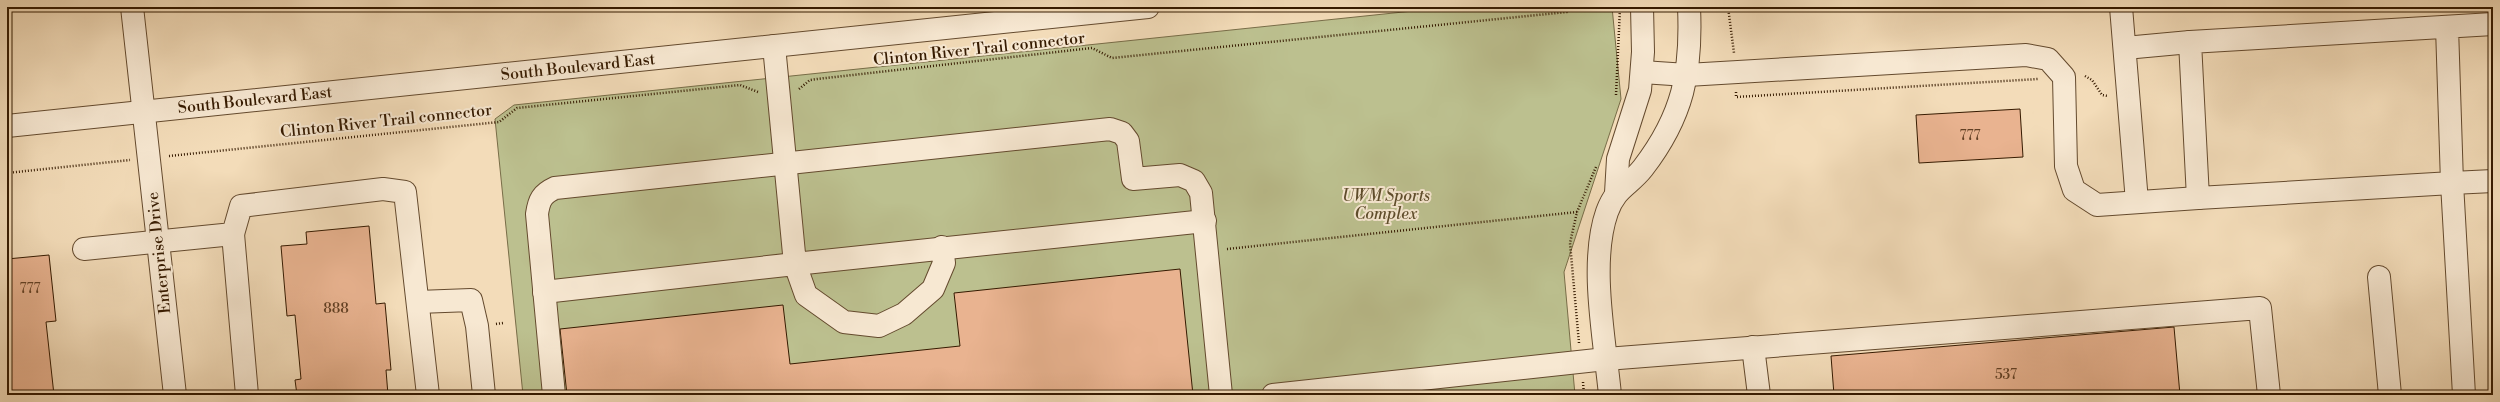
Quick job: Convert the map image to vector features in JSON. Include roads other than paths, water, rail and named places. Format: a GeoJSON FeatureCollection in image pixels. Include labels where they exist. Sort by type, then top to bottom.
{"type":"FeatureCollection","features":[{"type":"Feature","properties":{"kind":"street","name":"Enterprise Drive"},"geometry":{"type":"LineString","coordinates":[[132,7],[175,395]]}},
{"type":"Feature","properties":{"kind":"street","name":"South Boulevard East"},"geometry":{"type":"LineString","coordinates":[[7,126],[1148,7]]}},
{"type":"Feature","properties":{"kind":"street"},"geometry":{"type":"LineString","coordinates":[[1610,395],[1598,255],[1604,222],[1616,193],[1618,159],[1633,118],[1640,90],[1642,72],[1642,7]]}},
{"type":"Feature","properties":{"kind":"street"},"geometry":{"type":"LineString","coordinates":[[1616,193],[1640,171],[1663,138],[1679,106],[1687,75],[1690,54],[1689,7]]}},
{"type":"Feature","properties":{"kind":"street"},"geometry":{"type":"LineString","coordinates":[[2121,7],[2137,202]]}},
{"type":"Feature","properties":{"kind":"street"},"geometry":{"type":"LineString","coordinates":[[2125,48],[2190,42],[2493,24]]}},
{"type":"Feature","properties":{"kind":"street"},"geometry":{"type":"LineString","coordinates":[[2447,27],[2452,183],[2464,395]]}},
{"type":"Feature","properties":{"kind":"street"},"geometry":{"type":"LineString","coordinates":[[2190,42],[2198,198]]}},
{"type":"Feature","properties":{"kind":"street"},"geometry":{"type":"LineString","coordinates":[[774,46],[784,163],[795,264],[806,296],[844,322],[879,326],[904,314],[933,289],[944,263],[942,247]]}},
{"type":"Feature","properties":{"kind":"street"},"geometry":{"type":"LineString","coordinates":[[1642,72],[1687,75],[2026,55],[2048,59],[2064,77],[2066,166],[2074,190],[2097,205],[2493,181]]}},
{"type":"Feature","properties":{"kind":"street"},"geometry":{"type":"LineString","coordinates":[[554,395],[537,214],[539,201],[544,193],[555,188],[1110,129],[1122,133],[1128,141],[1133,179],[1180,175],[1194,181],[1201,193],[1205,221],[1221,395]]}},
{"type":"Feature","properties":{"kind":"street"},"geometry":{"type":"LineString","coordinates":[[247,395],[234,234],[241,206],[383,189],[405,192],[428,395]]}},
{"type":"Feature","properties":{"kind":"street"},"geometry":{"type":"LineString","coordinates":[[544,292],[942,247],[1205,221]]}},
{"type":"Feature","properties":{"kind":"street"},"geometry":{"type":"LineString","coordinates":[[84,249],[158,243],[234,234]]}},
{"type":"Feature","properties":{"kind":"street"},"geometry":{"type":"LineString","coordinates":[[2379,277],[2390,395]]}},
{"type":"Feature","properties":{"kind":"street"},"geometry":{"type":"LineString","coordinates":[[418,302],[471,300],[477,326],[484,395]]}},
{"type":"Feature","properties":{"kind":"street"},"geometry":{"type":"LineString","coordinates":[[1273,395],[1606,359],[2260,308],[2269,395]]}},
{"type":"Feature","properties":{"kind":"street"},"geometry":{"type":"LineString","coordinates":[[1753,347],[1759,395]]}},
{"type":"Feature","properties":{"kind":"park label","name":"UWM Sports Complex"},"geometry":{"type":"Point","coordinates":[1386,205]}}]}
